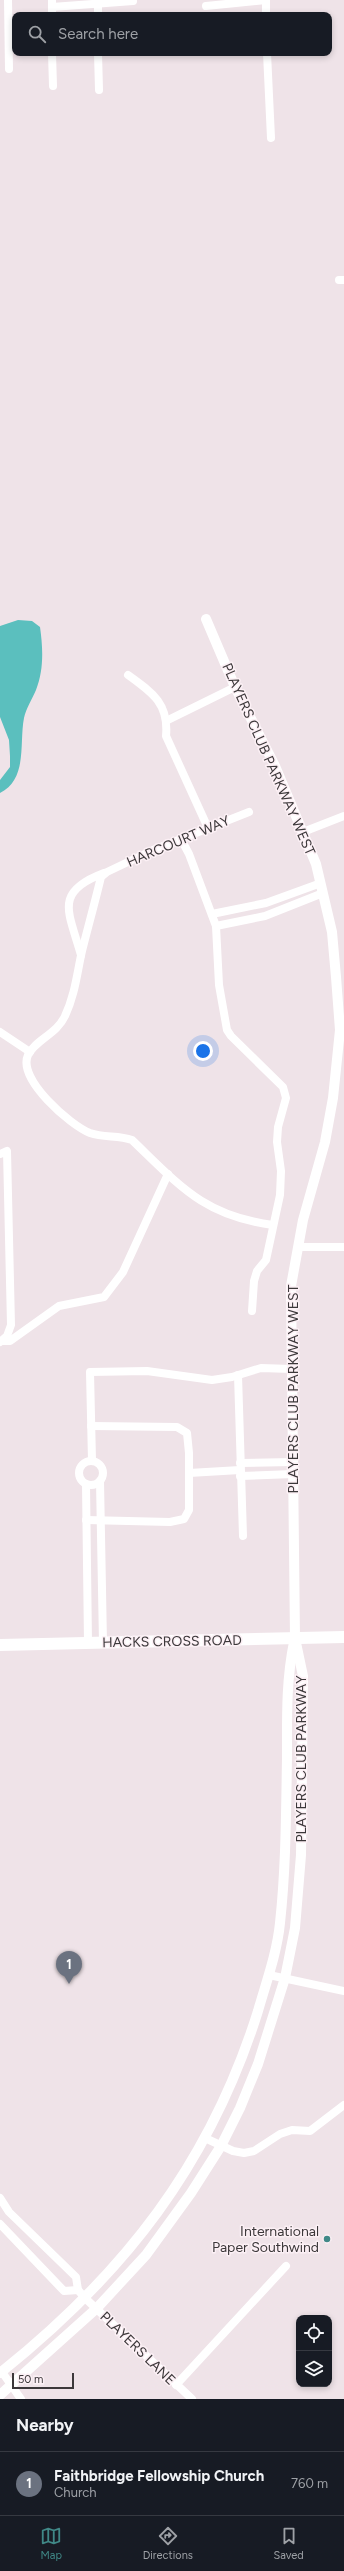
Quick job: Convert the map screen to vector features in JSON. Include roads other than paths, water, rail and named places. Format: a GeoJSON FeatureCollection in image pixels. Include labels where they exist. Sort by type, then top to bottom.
{"type":"FeatureCollection","features":[{"type":"Feature","properties":{"kind":"main road","name":"HACKS CROSS ROAD"},"geometry":{"type":"LineString","coordinates":[[0,1645],[344,1637]]}},
{"type":"Feature","properties":{"kind":"street"},"geometry":{"type":"LineString","coordinates":[[8,0],[9,69]]}},
{"type":"Feature","properties":{"kind":"street"},"geometry":{"type":"LineString","coordinates":[[206,6],[266,0],[266,12]]}},
{"type":"Feature","properties":{"kind":"street"},"geometry":{"type":"LineString","coordinates":[[52,7],[98,2],[133,1]]}},
{"type":"Feature","properties":{"kind":"street"},"geometry":{"type":"LineString","coordinates":[[52,56],[53,86]]}},
{"type":"Feature","properties":{"kind":"street"},"geometry":{"type":"LineString","coordinates":[[98,56],[99,90]]}},
{"type":"Feature","properties":{"kind":"street"},"geometry":{"type":"LineString","coordinates":[[267,56],[268,107],[271,138]]}},
{"type":"Feature","properties":{"kind":"street","name":"PLAYERS CLUB PARKWAY WEST"},"geometry":{"type":"LineString","coordinates":[[206,619],[235,687],[275,766],[316,864],[332,932],[340,1030],[333,1098],[325,1142],[303,1220],[291,1286],[295,1638]]}},
{"type":"Feature","properties":{"kind":"street"},"geometry":{"type":"LineString","coordinates":[[128,675],[152,694],[160,703],[168,720],[166,736],[208,828]]}},
{"type":"Feature","properties":{"kind":"street"},"geometry":{"type":"LineString","coordinates":[[168,720],[235,687]]}},
{"type":"Feature","properties":{"kind":"street","name":"HARCOURT WAY"},"geometry":{"type":"LineString","coordinates":[[81,957],[68,901],[73,890],[84,880],[107,872],[181,839],[249,812]]}},
{"type":"Feature","properties":{"kind":"street"},"geometry":{"type":"LineString","coordinates":[[303,832],[344,816]]}},
{"type":"Feature","properties":{"kind":"street"},"geometry":{"type":"LineString","coordinates":[[181,839],[191,859],[216,926],[219,985],[227,1030],[231,1036],[282,1087],[286,1098],[278,1127],[277,1142],[281,1171],[280,1195],[266,1260],[257,1272],[254,1281],[252,1311]]}},
{"type":"Feature","properties":{"kind":"street","name":"HARCOURT WAY"},"geometry":{"type":"LineString","coordinates":[[30,1052],[55,1031],[65,1017],[73,994],[101,878],[107,872]]}},
{"type":"Feature","properties":{"kind":"street"},"geometry":{"type":"LineString","coordinates":[[212,914],[250,907],[321,883]]}},
{"type":"Feature","properties":{"kind":"street"},"geometry":{"type":"LineString","coordinates":[[216,926],[277,912],[323,893]]}},
{"type":"Feature","properties":{"kind":"street"},"geometry":{"type":"LineString","coordinates":[[273,900],[277,912]]}},
{"type":"Feature","properties":{"kind":"street"},"geometry":{"type":"LineString","coordinates":[[250,907],[254,918]]}},
{"type":"Feature","properties":{"kind":"street"},"geometry":{"type":"LineString","coordinates":[[0,1032],[30,1052],[26,1062],[27,1073],[39,1092],[89,1132],[101,1136],[122,1137],[132,1140],[197,1199],[220,1213],[251,1223],[273,1225]]}},
{"type":"Feature","properties":{"kind":"street"},"geometry":{"type":"LineString","coordinates":[[3,1153],[11,1325],[2,1340],[10,1341],[59,1306],[104,1297],[123,1272],[168,1174]]}},
{"type":"Feature","properties":{"kind":"street"},"geometry":{"type":"LineString","coordinates":[[299,1247],[344,1247]]}},
{"type":"Feature","properties":{"kind":"street"},"geometry":{"type":"LineString","coordinates":[[92,1461],[90,1372],[148,1371],[212,1380],[268,1367],[291,1369]]}},
{"type":"Feature","properties":{"kind":"street"},"geometry":{"type":"LineString","coordinates":[[238,1375],[243,1536]]}},
{"type":"Feature","properties":{"kind":"street"},"geometry":{"type":"LineString","coordinates":[[86,1520],[170,1522],[184,1519],[189,1510],[187,1433],[177,1427],[91,1426]]}},
{"type":"Feature","properties":{"kind":"street"},"geometry":{"type":"LineString","coordinates":[[100,1481],[95,1485],[86,1484],[82,1481],[79,1472],[84,1463],[92,1461],[97,1462],[103,1470],[100,1481],[103,1643]]}},
{"type":"Feature","properties":{"kind":"street"},"geometry":{"type":"LineString","coordinates":[[240,1470],[259,1463],[293,1462]]}},
{"type":"Feature","properties":{"kind":"street"},"geometry":{"type":"LineString","coordinates":[[259,1463],[259,1474]]}},
{"type":"Feature","properties":{"kind":"street"},"geometry":{"type":"LineString","coordinates":[[189,1473],[240,1470],[259,1474],[293,1474]]}},
{"type":"Feature","properties":{"kind":"street"},"geometry":{"type":"LineString","coordinates":[[86,1484],[88,1643]]}},
{"type":"Feature","properties":{"kind":"street"},"geometry":{"type":"LineString","coordinates":[[87,1554],[102,1554]]}},
{"type":"Feature","properties":{"kind":"street"},"geometry":{"type":"LineString","coordinates":[[87,1605],[103,1604]]}},
{"type":"Feature","properties":{"kind":"street","name":"PLAYERS CLUB PARKWAY"},"geometry":{"type":"LineString","coordinates":[[1,2372],[85,2298],[134,2245],[178,2185],[205,2138],[242,2060],[269,1975],[281,1918],[286,1854],[288,1674],[295,1638]]}},
{"type":"Feature","properties":{"kind":"street","name":"PLAYERS CLUB PARKWAY"},"geometry":{"type":"LineString","coordinates":[[0,2395],[12,2386],[97,2308],[146,2255],[191,2193],[221,2146],[240,2108],[258,2064],[284,1978],[295,1928],[301,1852],[303,1676],[295,1638]]}},
{"type":"Feature","properties":{"kind":"street"},"geometry":{"type":"LineString","coordinates":[[269,1975],[344,1991]]}},
{"type":"Feature","properties":{"kind":"street"},"geometry":{"type":"LineString","coordinates":[[205,2138],[221,2146],[244,2153],[254,2151],[280,2134],[292,2130],[310,2131],[344,2105]]}},
{"type":"Feature","properties":{"kind":"street","name":"PLAYERS LANE"},"geometry":{"type":"LineString","coordinates":[[0,2198],[9,2212],[76,2277],[78,2290],[85,2298],[192,2399]]}},
{"type":"Feature","properties":{"kind":"street"},"geometry":{"type":"LineString","coordinates":[[0,2224],[64,2291],[78,2290]]}},
{"type":"Feature","properties":{"kind":"street"},"geometry":{"type":"LineString","coordinates":[[176,2385],[286,2266]]}},
{"type":"Feature","properties":{"kind":"street"},"geometry":{"type":"LineString","coordinates":[[1,2372],[21,2399]]}},
{"type":"Feature","properties":{"kind":"water"},"geometry":{"type":"Polygon","coordinates":[[[18,620],[32,621],[40,627],[42,667],[39,682],[24,718],[19,770],[9,787],[0,793],[0,780],[10,767],[10,756],[9,740],[0,717],[0,626],[18,620]]]}},
{"type":"Feature","properties":{"kind":"place","name":"Faithbridge Fellowship Church"},"geometry":{"type":"Point","coordinates":[69,1984]}},
{"type":"Feature","properties":{"kind":"place","name":"International Paper Southwind"},"geometry":{"type":"Point","coordinates":[327,2239]}}]}
